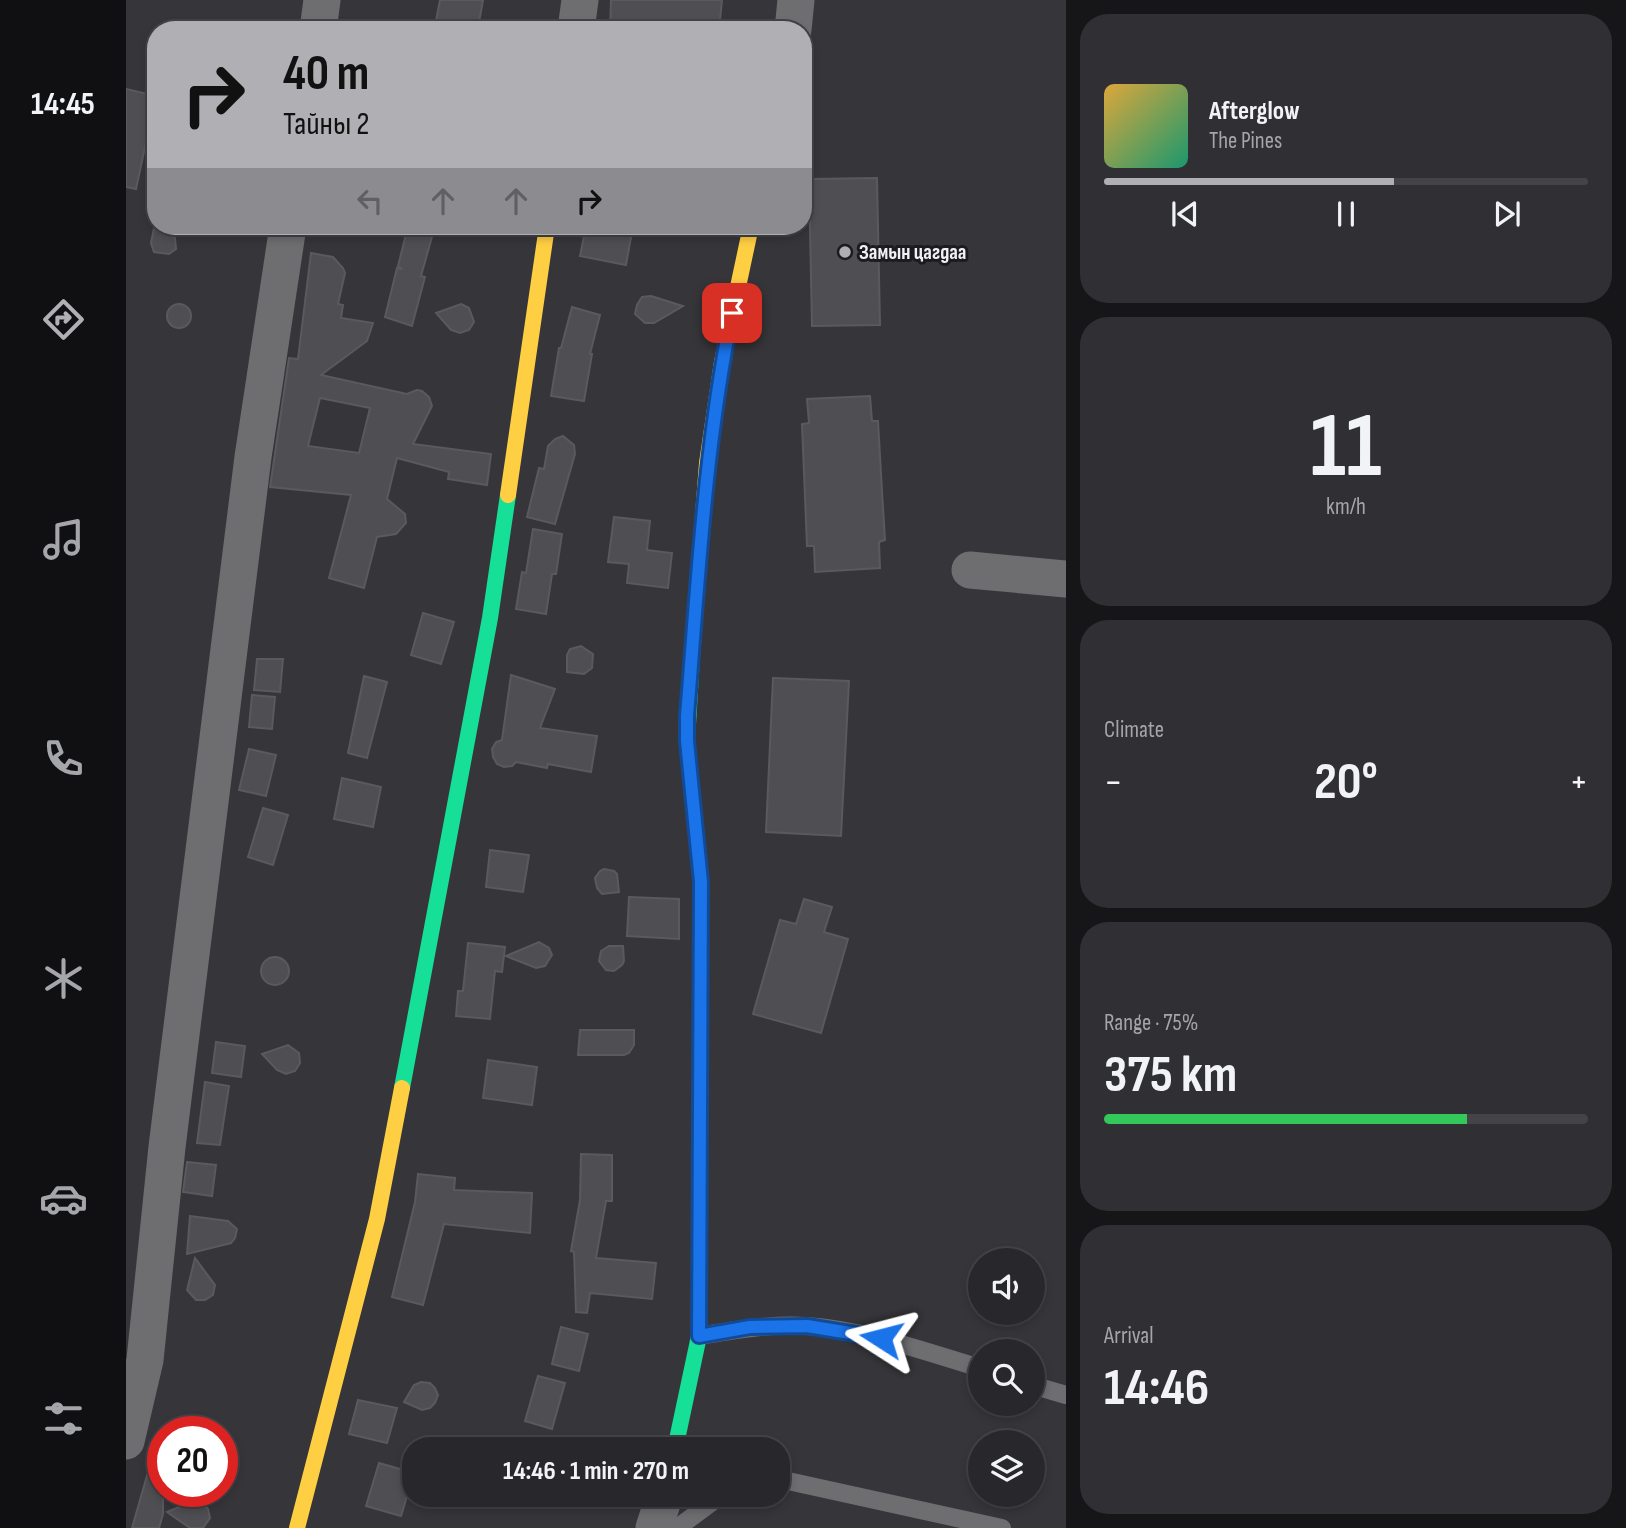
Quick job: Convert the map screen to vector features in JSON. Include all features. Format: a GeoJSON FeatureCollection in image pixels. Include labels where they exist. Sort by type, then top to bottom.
{"type":"FeatureCollection","features":[{"type":"Feature","properties":{"kind":"street"},"geometry":{"type":"LineString","coordinates":[[319,21],[322,0]]}},
{"type":"Feature","properties":{"kind":"street"},"geometry":{"type":"LineString","coordinates":[[577,21],[580,0]]}},
{"type":"Feature","properties":{"kind":"street"},"geometry":{"type":"LineString","coordinates":[[794,21],[796,0]]}},
{"type":"Feature","properties":{"kind":"street"},"geometry":{"type":"LineString","coordinates":[[126,1441],[145,1360],[167,1147],[247,499],[287,235]]}},
{"type":"Feature","properties":{"kind":"street"},"geometry":{"type":"LineString","coordinates":[[297,1528],[380,1205],[490,618],[546,235]]}},
{"type":"Feature","properties":{"kind":"street"},"geometry":{"type":"LineString","coordinates":[[678,1437],[699,1336],[701,882],[687,751],[687,716],[707,463],[722,362],[749,235]]}},
{"type":"Feature","properties":{"kind":"street"},"geometry":{"type":"LineString","coordinates":[[970,570],[1066,579]]}},
{"type":"Feature","properties":{"kind":"street"},"geometry":{"type":"LineString","coordinates":[[654,1528],[662,1507]]}},
{"type":"Feature","properties":{"kind":"street"},"geometry":{"type":"LineString","coordinates":[[670,1507],[676,1528]]}},
{"type":"Feature","properties":{"kind":"lane"},"geometry":{"type":"LineString","coordinates":[[699,1336],[750,1327],[807,1326],[881,1338],[968,1364]]}},
{"type":"Feature","properties":{"kind":"lane"},"geometry":{"type":"LineString","coordinates":[[1045,1389],[1066,1395]]}},
{"type":"Feature","properties":{"kind":"lane"},"geometry":{"type":"LineString","coordinates":[[790,1481],[1002,1528]]}},
{"type":"Feature","properties":{"kind":"lane"},"geometry":{"type":"LineString","coordinates":[[676,1528],[705,1507]]}},
{"type":"Feature","properties":{"kind":"building"},"geometry":{"type":"Polygon","coordinates":[[[440,0],[483,0],[479,21],[436,21],[440,0]]]}},
{"type":"Feature","properties":{"kind":"building"},"geometry":{"type":"Polygon","coordinates":[[[611,0],[722,0],[720,21],[610,21],[611,0]]]}},
{"type":"Feature","properties":{"kind":"building"},"geometry":{"type":"Polygon","coordinates":[[[126,89],[147,94],[147,138],[136,189],[126,187],[126,89]]]}},
{"type":"Feature","properties":{"kind":"building","name":"Замын цагдаа"},"geometry":{"type":"Polygon","coordinates":[[[877,178],[880,325],[812,326],[812,179],[877,178]]]}},
{"type":"Feature","properties":{"kind":"building"},"geometry":{"type":"Polygon","coordinates":[[[153,235],[171,235],[175,238],[176,249],[169,254],[154,252],[151,243],[153,235]]]}},
{"type":"Feature","properties":{"kind":"building"},"geometry":{"type":"Polygon","coordinates":[[[406,235],[432,235],[421,276],[425,277],[412,326],[385,317],[397,268],[402,269],[398,266],[406,235]]]}},
{"type":"Feature","properties":{"kind":"building"},"geometry":{"type":"Polygon","coordinates":[[[584,235],[631,235],[626,265],[580,256],[584,235]]]}},
{"type":"Feature","properties":{"kind":"building"},"geometry":{"type":"Polygon","coordinates":[[[311,253],[333,257],[345,273],[338,304],[343,305],[341,318],[373,323],[367,341],[321,375],[407,394],[422,391],[429,397],[432,406],[413,444],[491,454],[487,485],[448,479],[449,472],[397,458],[387,499],[405,514],[406,523],[396,534],[377,537],[364,588],[329,578],[351,495],[270,487],[289,358],[298,359],[311,253]],[[320,398],[308,446],[359,453],[370,408],[320,398]]]}},
{"type":"Feature","properties":{"kind":"building"},"geometry":{"type":"Polygon","coordinates":[[[651,296],[683,306],[654,323],[645,323],[635,314],[637,305],[642,297],[651,296]]]}},
{"type":"Feature","properties":{"kind":"building"},"geometry":{"type":"Polygon","coordinates":[[[179,304],[188,307],[191,316],[188,325],[179,328],[170,325],[167,316],[170,307],[179,304]]]}},
{"type":"Feature","properties":{"kind":"building"},"geometry":{"type":"Polygon","coordinates":[[[461,304],[469,308],[474,322],[469,330],[460,333],[451,330],[436,313],[461,304]]]}},
{"type":"Feature","properties":{"kind":"building"},"geometry":{"type":"Polygon","coordinates":[[[572,307],[600,315],[590,354],[584,401],[551,396],[559,348],[572,307]]]}},
{"type":"Feature","properties":{"kind":"building"},"geometry":{"type":"Polygon","coordinates":[[[870,396],[872,421],[878,421],[885,540],[879,542],[880,568],[815,572],[814,546],[807,546],[802,424],[809,423],[807,399],[870,396]]]}},
{"type":"Feature","properties":{"kind":"building"},"geometry":{"type":"Polygon","coordinates":[[[563,436],[574,445],[575,454],[555,524],[527,517],[539,468],[544,469],[548,446],[563,436]]]}},
{"type":"Feature","properties":{"kind":"building"},"geometry":{"type":"Polygon","coordinates":[[[614,517],[650,521],[647,550],[672,553],[668,588],[627,583],[629,564],[608,562],[614,517]]]}},
{"type":"Feature","properties":{"kind":"building"},"geometry":{"type":"Polygon","coordinates":[[[533,529],[562,534],[546,614],[516,609],[522,572],[526,573],[533,529]]]}},
{"type":"Feature","properties":{"kind":"building"},"geometry":{"type":"Polygon","coordinates":[[[423,613],[454,622],[441,664],[411,655],[423,613]]]}},
{"type":"Feature","properties":{"kind":"building"},"geometry":{"type":"Polygon","coordinates":[[[581,646],[593,654],[592,668],[584,674],[567,672],[567,655],[570,649],[581,646]]]}},
{"type":"Feature","properties":{"kind":"building"},"geometry":{"type":"Polygon","coordinates":[[[257,659],[283,659],[280,692],[254,690],[257,659]]]}},
{"type":"Feature","properties":{"kind":"building"},"geometry":{"type":"Polygon","coordinates":[[[511,675],[555,689],[540,728],[597,736],[591,772],[548,764],[547,768],[516,762],[512,766],[504,767],[497,764],[492,749],[496,742],[502,740],[511,675]]]}},
{"type":"Feature","properties":{"kind":"building"},"geometry":{"type":"Polygon","coordinates":[[[364,676],[387,682],[367,758],[348,753],[364,676]]]}},
{"type":"Feature","properties":{"kind":"building"},"geometry":{"type":"Polygon","coordinates":[[[773,678],[849,681],[841,836],[766,832],[773,678]]]}},
{"type":"Feature","properties":{"kind":"building"},"geometry":{"type":"Polygon","coordinates":[[[252,695],[275,697],[272,729],[249,727],[252,695]]]}},
{"type":"Feature","properties":{"kind":"building"},"geometry":{"type":"Polygon","coordinates":[[[249,749],[276,755],[266,796],[239,790],[249,749]]]}},
{"type":"Feature","properties":{"kind":"building"},"geometry":{"type":"Polygon","coordinates":[[[342,778],[381,787],[373,827],[334,819],[342,778]]]}},
{"type":"Feature","properties":{"kind":"building"},"geometry":{"type":"Polygon","coordinates":[[[263,808],[288,815],[273,865],[248,857],[263,808]]]}},
{"type":"Feature","properties":{"kind":"building"},"geometry":{"type":"Polygon","coordinates":[[[490,850],[529,855],[523,892],[486,887],[490,850]]]}},
{"type":"Feature","properties":{"kind":"building"},"geometry":{"type":"Polygon","coordinates":[[[604,869],[617,874],[619,892],[602,894],[597,888],[595,878],[604,869]]]}},
{"type":"Feature","properties":{"kind":"building"},"geometry":{"type":"Polygon","coordinates":[[[629,897],[679,899],[679,939],[627,936],[629,897]]]}},
{"type":"Feature","properties":{"kind":"building"},"geometry":{"type":"Polygon","coordinates":[[[804,899],[832,907],[824,932],[848,939],[821,1033],[753,1014],[780,920],[796,924],[804,899]]]}},
{"type":"Feature","properties":{"kind":"building"},"geometry":{"type":"Polygon","coordinates":[[[539,942],[549,948],[552,955],[545,966],[536,968],[506,956],[539,942]]]}},
{"type":"Feature","properties":{"kind":"building"},"geometry":{"type":"Polygon","coordinates":[[[468,943],[505,947],[502,972],[495,971],[490,1019],[456,1016],[458,991],[463,991],[468,943]]]}},
{"type":"Feature","properties":{"kind":"building"},"geometry":{"type":"Polygon","coordinates":[[[609,946],[623,946],[624,961],[614,971],[606,970],[599,961],[601,951],[609,946]]]}},
{"type":"Feature","properties":{"kind":"building"},"geometry":{"type":"Polygon","coordinates":[[[275,957],[285,961],[289,971],[285,981],[275,985],[265,981],[261,971],[265,961],[275,957]]]}},
{"type":"Feature","properties":{"kind":"building"},"geometry":{"type":"Polygon","coordinates":[[[580,1030],[634,1030],[634,1045],[629,1053],[624,1055],[578,1055],[580,1030]]]}},
{"type":"Feature","properties":{"kind":"building"},"geometry":{"type":"Polygon","coordinates":[[[216,1042],[245,1046],[241,1077],[212,1073],[216,1042]]]}},
{"type":"Feature","properties":{"kind":"building"},"geometry":{"type":"Polygon","coordinates":[[[288,1045],[299,1053],[300,1063],[295,1071],[286,1074],[277,1070],[262,1054],[288,1045]]]}},
{"type":"Feature","properties":{"kind":"building"},"geometry":{"type":"Polygon","coordinates":[[[488,1060],[537,1067],[532,1105],[483,1098],[488,1060]]]}},
{"type":"Feature","properties":{"kind":"building"},"geometry":{"type":"Polygon","coordinates":[[[205,1082],[229,1086],[220,1145],[197,1143],[205,1082]]]}},
{"type":"Feature","properties":{"kind":"building"},"geometry":{"type":"Polygon","coordinates":[[[581,1154],[612,1155],[612,1201],[606,1201],[596,1258],[656,1263],[652,1299],[590,1293],[587,1313],[576,1312],[574,1252],[571,1251],[580,1200],[581,1154]]]}},
{"type":"Feature","properties":{"kind":"building"},"geometry":{"type":"Polygon","coordinates":[[[187,1162],[216,1165],[212,1196],[183,1192],[187,1162]]]}},
{"type":"Feature","properties":{"kind":"building"},"geometry":{"type":"Polygon","coordinates":[[[418,1174],[455,1178],[454,1190],[532,1193],[530,1233],[444,1224],[423,1305],[392,1297],[415,1202],[418,1174]]]}},
{"type":"Feature","properties":{"kind":"building"},"geometry":{"type":"Polygon","coordinates":[[[190,1216],[228,1221],[237,1229],[235,1238],[231,1243],[187,1254],[190,1216]]]}},
{"type":"Feature","properties":{"kind":"building"},"geometry":{"type":"Polygon","coordinates":[[[195,1258],[215,1285],[213,1295],[205,1300],[196,1300],[187,1290],[195,1258]]]}},
{"type":"Feature","properties":{"kind":"building"},"geometry":{"type":"Polygon","coordinates":[[[561,1327],[588,1334],[579,1371],[552,1364],[561,1327]]]}},
{"type":"Feature","properties":{"kind":"building"},"geometry":{"type":"Polygon","coordinates":[[[538,1376],[565,1383],[552,1429],[525,1421],[538,1376]]]}},
{"type":"Feature","properties":{"kind":"building"},"geometry":{"type":"Polygon","coordinates":[[[421,1382],[430,1383],[438,1395],[430,1408],[422,1410],[404,1402],[414,1385],[421,1382]]]}},
{"type":"Feature","properties":{"kind":"building"},"geometry":{"type":"Polygon","coordinates":[[[358,1400],[397,1408],[387,1443],[349,1434],[358,1400]]]}},
{"type":"Feature","properties":{"kind":"building"},"geometry":{"type":"Polygon","coordinates":[[[379,1463],[402,1470],[404,1507],[401,1516],[366,1506],[379,1463]]]}},
{"type":"Feature","properties":{"kind":"building"},"geometry":{"type":"Polygon","coordinates":[[[147,1476],[147,1507],[163,1507],[159,1528],[132,1528],[147,1476]]]}},
{"type":"Feature","properties":{"kind":"building"},"geometry":{"type":"Polygon","coordinates":[[[179,1507],[206,1507],[210,1518],[203,1528],[190,1528],[167,1512],[179,1507]]]}},
{"type":"Feature","properties":{"kind":"traffic: fast"},"geometry":{"type":"LineString","coordinates":[[402,1088],[490,618],[508,495]]}},
{"type":"Feature","properties":{"kind":"traffic: fast"},"geometry":{"type":"LineString","coordinates":[[678,1437],[699,1336],[701,882],[687,741],[692,657]]}},
{"type":"Feature","properties":{"kind":"traffic: slow"},"geometry":{"type":"LineString","coordinates":[[508,495],[546,235]]}},
{"type":"Feature","properties":{"kind":"traffic: slow"},"geometry":{"type":"LineString","coordinates":[[692,657],[707,463],[722,362],[749,235]]}},
{"type":"Feature","properties":{"kind":"traffic: slow"},"geometry":{"type":"LineString","coordinates":[[297,1528],[377,1219],[402,1088]]}},
{"type":"Feature","properties":{"kind":"place","name":"Замын цагдаа"},"geometry":{"type":"Point","coordinates":[845,252]}},
{"type":"Feature","properties":{"kind":"route"},"geometry":{"type":"LineString","coordinates":[[732,313],[707,463],[687,716],[687,741],[701,882],[699,1336],[750,1327],[807,1326],[881,1338]]}}]}
